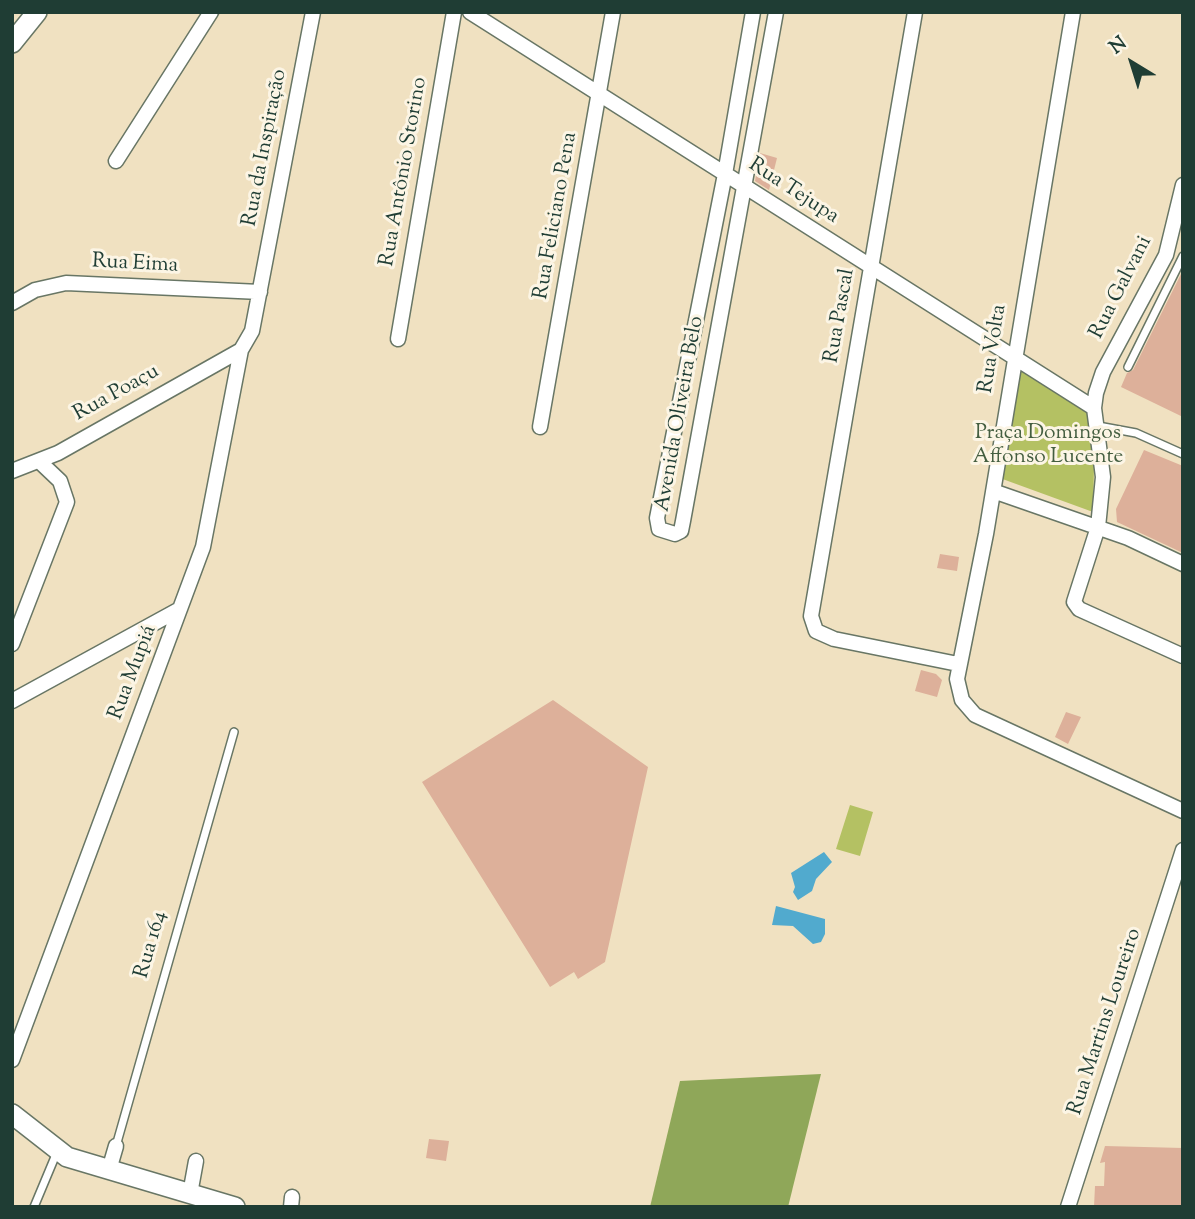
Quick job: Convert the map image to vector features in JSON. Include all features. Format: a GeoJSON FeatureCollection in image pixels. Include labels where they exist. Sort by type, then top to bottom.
{"type":"FeatureCollection","features":[{"type":"Feature","properties":{"kind":"street"},"geometry":{"type":"LineString","coordinates":[[12,43],[37,12]]}},
{"type":"Feature","properties":{"kind":"street"},"geometry":{"type":"LineString","coordinates":[[116,161],[211,12]]}},
{"type":"Feature","properties":{"kind":"street","name":"Rua da Inspiração"},"geometry":{"type":"LineString","coordinates":[[260,292],[313,12]]}},
{"type":"Feature","properties":{"kind":"street","name":"Rua Antônio Storino"},"geometry":{"type":"LineString","coordinates":[[398,339],[454,12]]}},
{"type":"Feature","properties":{"kind":"street","name":"Rua Tejupa"},"geometry":{"type":"LineString","coordinates":[[470,12],[1094,408]]}},
{"type":"Feature","properties":{"kind":"street","name":"Rua Feliciano Pena"},"geometry":{"type":"LineString","coordinates":[[540,427],[613,12]]}},
{"type":"Feature","properties":{"kind":"street","name":"Avenida Oliveira Belo"},"geometry":{"type":"LineString","coordinates":[[752,12],[724,174],[657,517],[659,529],[675,534],[681,531],[776,12]]}},
{"type":"Feature","properties":{"kind":"street","name":"Rua Pascal"},"geometry":{"type":"LineString","coordinates":[[915,12],[811,616],[813,626],[823,634],[849,643],[958,664]]}},
{"type":"Feature","properties":{"kind":"street","name":"Rua Volta"},"geometry":{"type":"LineString","coordinates":[[1073,12],[993,491],[958,664],[960,691],[967,708],[975,715],[1183,811]]}},
{"type":"Feature","properties":{"kind":"street","name":"Rua Galvani"},"geometry":{"type":"LineString","coordinates":[[1094,408],[1103,372],[1166,255],[1183,185]]}},
{"type":"Feature","properties":{"kind":"street","name":"Rua Eima"},"geometry":{"type":"LineString","coordinates":[[12,303],[35,290],[66,283],[260,292]]}},
{"type":"Feature","properties":{"kind":"street","name":"Rua Mupiá"},"geometry":{"type":"LineString","coordinates":[[12,1060],[203,547],[241,349],[252,331],[260,292]]}},
{"type":"Feature","properties":{"kind":"street","name":"Rua Poaçu"},"geometry":{"type":"LineString","coordinates":[[12,471],[40,462],[241,349]]}},
{"type":"Feature","properties":{"kind":"street"},"geometry":{"type":"LineString","coordinates":[[1094,408],[1103,477],[1098,527],[1075,597],[1075,606],[1183,656]]}},
{"type":"Feature","properties":{"kind":"street"},"geometry":{"type":"LineString","coordinates":[[12,645],[67,502],[60,481],[40,462]]}},
{"type":"Feature","properties":{"kind":"street"},"geometry":{"type":"LineString","coordinates":[[993,491],[1098,527],[1183,564]]}},
{"type":"Feature","properties":{"kind":"street"},"geometry":{"type":"LineString","coordinates":[[12,701],[180,609]]}},
{"type":"Feature","properties":{"kind":"street","name":"Rua Martins Loureiro"},"geometry":{"type":"LineString","coordinates":[[1068,1207],[1183,850]]}},
{"type":"Feature","properties":{"kind":"street"},"geometry":{"type":"LineString","coordinates":[[12,1114],[57,1151],[83,1163],[235,1207]]}},
{"type":"Feature","properties":{"kind":"street","name":"Rua 164"},"geometry":{"type":"LineString","coordinates":[[109,1170],[116,1146]]}},
{"type":"Feature","properties":{"kind":"street"},"geometry":{"type":"LineString","coordinates":[[190,1194],[196,1161]]}},
{"type":"Feature","properties":{"kind":"lane"},"geometry":{"type":"LineString","coordinates":[[1128,367],[1183,256]]}},
{"type":"Feature","properties":{"kind":"lane"},"geometry":{"type":"LineString","coordinates":[[1098,426],[1136,432],[1183,454]]}},
{"type":"Feature","properties":{"kind":"lane","name":"Rua 164"},"geometry":{"type":"LineString","coordinates":[[116,1146],[234,732]]}},
{"type":"Feature","properties":{"kind":"lane"},"geometry":{"type":"LineString","coordinates":[[34,1207],[57,1151]]}},
{"type":"Feature","properties":{"kind":"green space","name":"Praça Domingos Affonso Lucente"},"geometry":{"type":"Polygon","coordinates":[[[1026,367],[1089,410],[1095,423],[1093,512],[997,477],[1015,370],[1026,367]]]}},
{"type":"Feature","properties":{"kind":"green space"},"geometry":{"type":"Polygon","coordinates":[[[850,805],[873,812],[860,856],[836,849],[850,805]]]}},
{"type":"Feature","properties":{"kind":"green space"},"geometry":{"type":"Polygon","coordinates":[[[821,1074],[788,1207],[650,1207],[680,1081],[821,1074]]]}},
{"type":"Feature","properties":{"kind":"water"},"geometry":{"type":"Polygon","coordinates":[[[824,852],[832,862],[816,879],[812,891],[798,900],[793,892],[795,887],[791,873],[824,852]]]}},
{"type":"Feature","properties":{"kind":"water"},"geometry":{"type":"Polygon","coordinates":[[[776,906],[825,919],[825,934],[821,942],[813,944],[793,926],[772,925],[776,906]]]}},
{"type":"Feature","properties":{"kind":"building"},"geometry":{"type":"Polygon","coordinates":[[[760,153],[777,158],[769,190],[755,181],[760,153]]]}},
{"type":"Feature","properties":{"kind":"building"},"geometry":{"type":"Polygon","coordinates":[[[1183,270],[1183,417],[1121,387],[1127,373],[1133,370],[1183,270]]]}},
{"type":"Feature","properties":{"kind":"building"},"geometry":{"type":"Polygon","coordinates":[[[1144,450],[1183,466],[1183,553],[1117,522],[1116,509],[1144,450]]]}},
{"type":"Feature","properties":{"kind":"building"},"geometry":{"type":"Polygon","coordinates":[[[940,554],[959,557],[957,571],[937,568],[940,554]]]}},
{"type":"Feature","properties":{"kind":"building"},"geometry":{"type":"Polygon","coordinates":[[[921,670],[936,674],[942,680],[937,697],[915,691],[921,670]]]}},
{"type":"Feature","properties":{"kind":"building"},"geometry":{"type":"Polygon","coordinates":[[[553,700],[648,767],[605,962],[578,979],[574,972],[550,987],[422,782],[553,700]]]}},
{"type":"Feature","properties":{"kind":"building"},"geometry":{"type":"Polygon","coordinates":[[[1066,712],[1081,717],[1068,744],[1055,737],[1066,712]]]}},
{"type":"Feature","properties":{"kind":"building"},"geometry":{"type":"Polygon","coordinates":[[[429,1139],[449,1141],[446,1161],[426,1158],[429,1139]]]}},
{"type":"Feature","properties":{"kind":"building"},"geometry":{"type":"Polygon","coordinates":[[[1105,1146],[1183,1148],[1183,1207],[1094,1207],[1095,1186],[1104,1186],[1105,1162],[1100,1163],[1105,1146]]]}}]}
